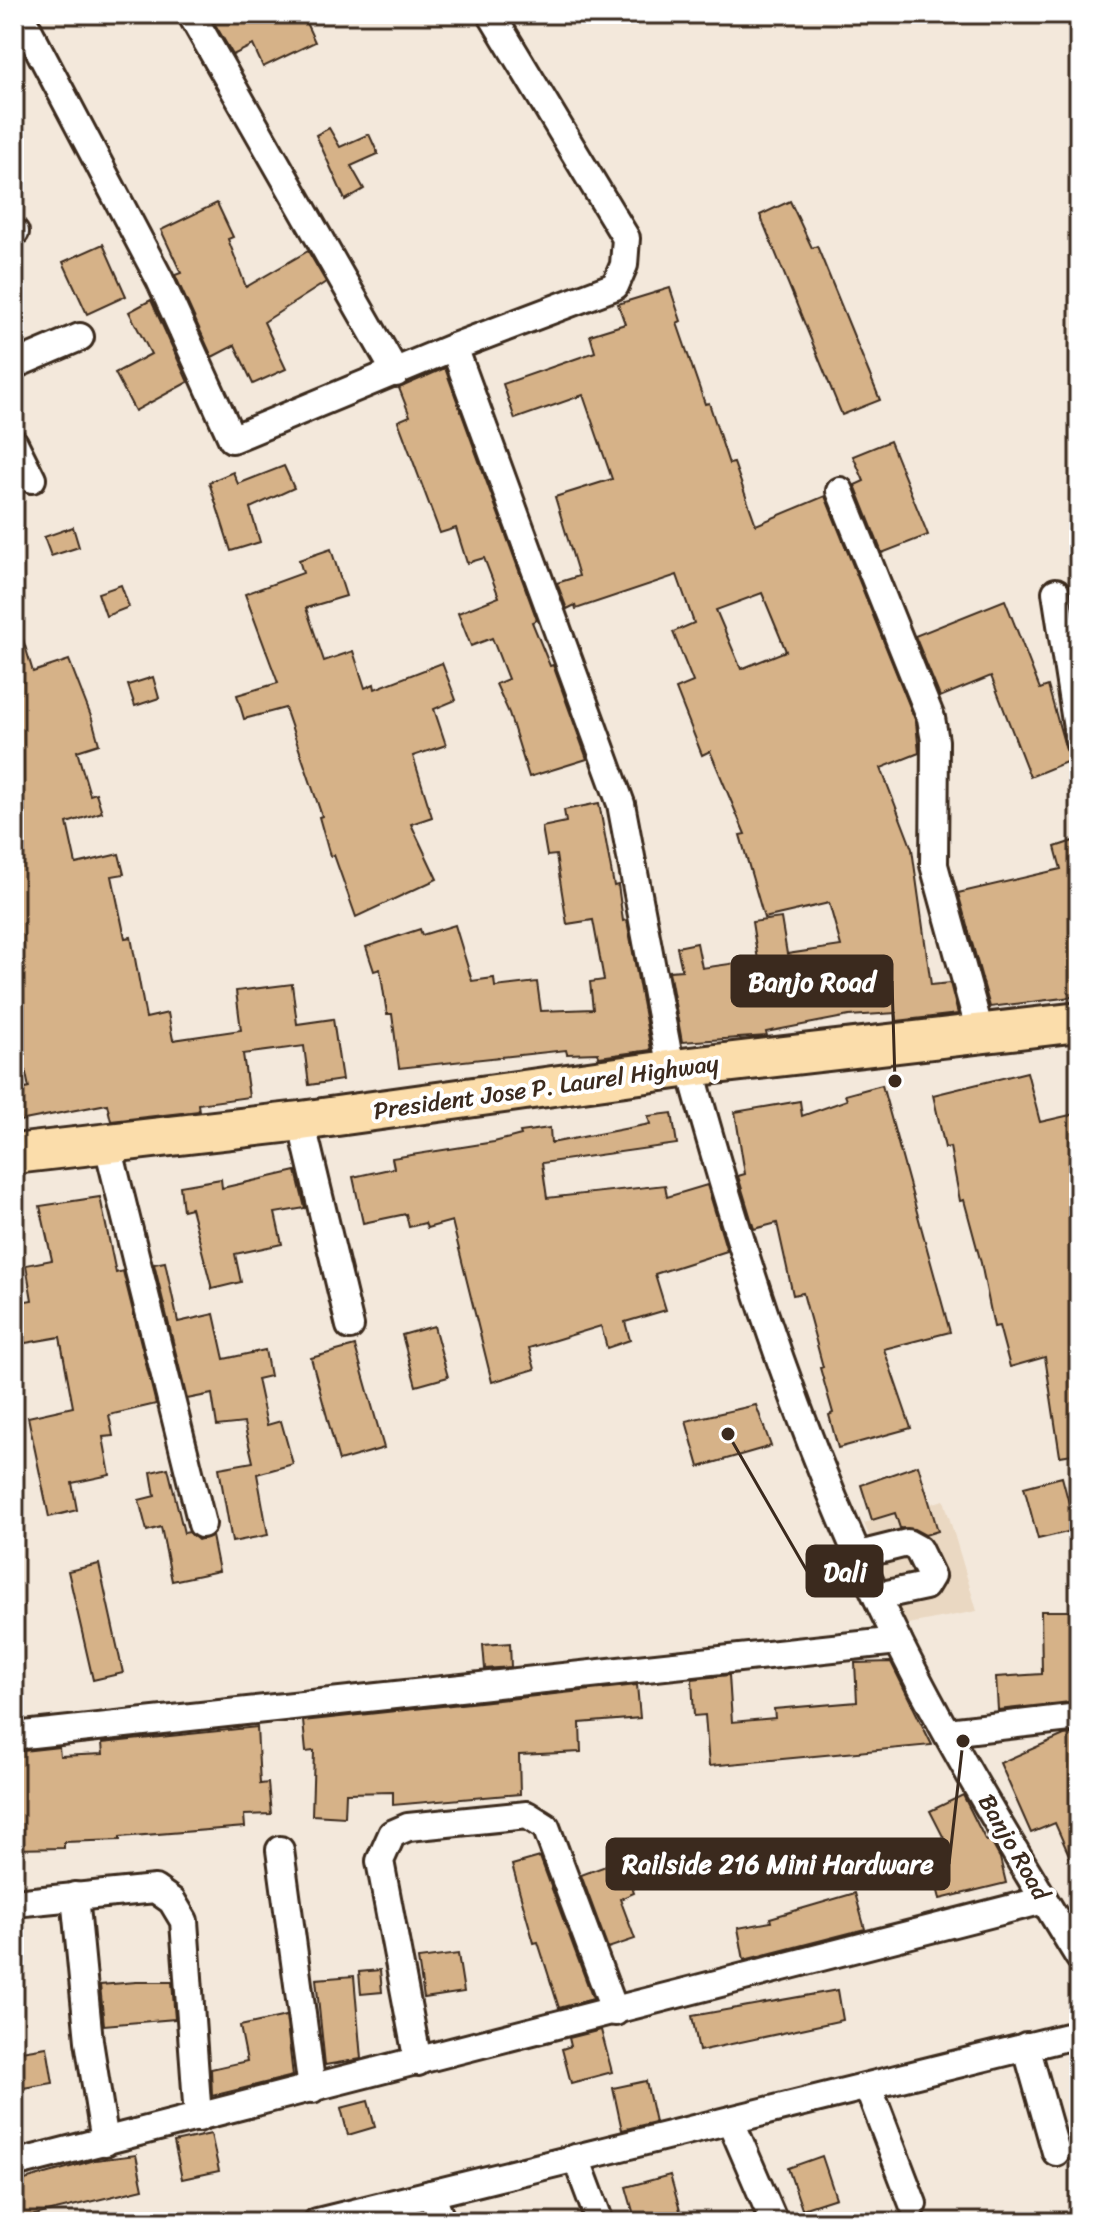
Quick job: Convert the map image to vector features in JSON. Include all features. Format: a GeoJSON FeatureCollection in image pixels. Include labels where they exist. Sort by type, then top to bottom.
{"type":"FeatureCollection","features":[{"type":"Feature","properties":{"kind":"highway","name":"President Jose P. Laurel Highway"},"geometry":{"type":"LineString","coordinates":[[14,1154],[301,1121],[681,1068],[1079,1022]]}},
{"type":"Feature","properties":{"kind":"street"},"geometry":{"type":"LineString","coordinates":[[20,14],[160,280],[232,439],[454,347],[615,286],[624,265],[626,238],[491,14]]}},
{"type":"Feature","properties":{"kind":"street"},"geometry":{"type":"LineString","coordinates":[[191,14],[396,373]]}},
{"type":"Feature","properties":{"kind":"street"},"geometry":{"type":"LineString","coordinates":[[14,365],[80,337]]}},
{"type":"Feature","properties":{"kind":"street","name":"Banjo Road"},"geometry":{"type":"LineString","coordinates":[[454,347],[621,804],[681,1068],[789,1389],[898,1641],[1079,1957]]}},
{"type":"Feature","properties":{"kind":"street"},"geometry":{"type":"LineString","coordinates":[[14,443],[32,479]]}},
{"type":"Feature","properties":{"kind":"street"},"geometry":{"type":"LineString","coordinates":[[840,491],[931,718],[935,741],[934,865],[980,1032]]}},
{"type":"Feature","properties":{"kind":"street"},"geometry":{"type":"LineString","coordinates":[[1056,592],[1079,741]]}},
{"type":"Feature","properties":{"kind":"street"},"geometry":{"type":"LineString","coordinates":[[301,1121],[350,1326]]}},
{"type":"Feature","properties":{"kind":"street"},"geometry":{"type":"LineString","coordinates":[[107,1142],[202,1524]]}},
{"type":"Feature","properties":{"kind":"street"},"geometry":{"type":"LineString","coordinates":[[859,1555],[907,1543],[918,1549],[931,1576],[925,1586],[878,1596]]}},
{"type":"Feature","properties":{"kind":"street"},"geometry":{"type":"LineString","coordinates":[[14,1736],[898,1641]]}},
{"type":"Feature","properties":{"kind":"street"},"geometry":{"type":"LineString","coordinates":[[948,1732],[1079,1717]]}},
{"type":"Feature","properties":{"kind":"street"},"geometry":{"type":"LineString","coordinates":[[418,2062],[380,1861],[392,1834],[408,1827],[519,1815],[536,1819],[546,1827],[615,2012]]}},
{"type":"Feature","properties":{"kind":"street"},"geometry":{"type":"LineString","coordinates":[[280,1850],[312,2089]]}},
{"type":"Feature","properties":{"kind":"street"},"geometry":{"type":"LineString","coordinates":[[14,1903],[155,1889],[172,1901],[184,1921],[198,2118]]}},
{"type":"Feature","properties":{"kind":"street"},"geometry":{"type":"LineString","coordinates":[[75,1896],[89,2041],[105,2142]]}},
{"type":"Feature","properties":{"kind":"street"},"geometry":{"type":"LineString","coordinates":[[15,2156],[105,2142],[1044,1900]]}},
{"type":"Feature","properties":{"kind":"street"},"geometry":{"type":"LineString","coordinates":[[317,2222],[869,2089],[1079,2034]]}},
{"type":"Feature","properties":{"kind":"street"},"geometry":{"type":"LineString","coordinates":[[1026,2046],[1056,2152]]}},
{"type":"Feature","properties":{"kind":"street"},"geometry":{"type":"LineString","coordinates":[[869,2089],[913,2204]]}},
{"type":"Feature","properties":{"kind":"street"},"geometry":{"type":"LineString","coordinates":[[731,2122],[774,2222]]}},
{"type":"Feature","properties":{"kind":"street"},"geometry":{"type":"LineString","coordinates":[[576,2158],[600,2222]]}},
{"type":"Feature","properties":{"kind":"street"},"geometry":{"type":"LineString","coordinates":[[431,2194],[442,2222]]}},
{"type":"Feature","properties":{"kind":"shaded area"},"geometry":{"type":"Polygon","coordinates":[[[944,1500],[977,1611],[903,1625],[864,1523],[944,1500]]]}},
{"type":"Feature","properties":{"kind":"building"},"geometry":{"type":"Polygon","coordinates":[[[209,14],[302,14],[315,42],[263,67],[253,45],[233,55],[209,14]]]}},
{"type":"Feature","properties":{"kind":"building"},"geometry":{"type":"Polygon","coordinates":[[[329,128],[340,147],[369,134],[378,154],[351,166],[364,189],[345,200],[316,135],[329,128]]]}},
{"type":"Feature","properties":{"kind":"building"},"geometry":{"type":"Polygon","coordinates":[[[790,201],[812,248],[817,246],[880,400],[842,415],[760,215],[790,201]]]}},
{"type":"Feature","properties":{"kind":"building"},"geometry":{"type":"Polygon","coordinates":[[[217,203],[233,237],[228,239],[246,287],[308,251],[326,282],[264,322],[286,369],[253,384],[235,345],[212,357],[175,275],[181,273],[161,230],[217,203]]]}},
{"type":"Feature","properties":{"kind":"building"},"geometry":{"type":"Polygon","coordinates":[[[103,244],[126,296],[87,314],[63,262],[103,244]]]}},
{"type":"Feature","properties":{"kind":"building"},"geometry":{"type":"Polygon","coordinates":[[[670,288],[681,321],[677,323],[705,404],[709,403],[729,464],[734,463],[756,525],[825,496],[916,722],[919,753],[881,768],[912,849],[931,985],[950,983],[958,1014],[897,1021],[896,1013],[849,1016],[766,1032],[767,1036],[682,1042],[669,971],[682,970],[677,947],[697,943],[702,968],[758,960],[752,922],[781,918],[787,954],[841,946],[829,903],[764,918],[740,835],[745,834],[710,751],[702,755],[676,689],[693,682],[673,632],[694,623],[677,575],[576,609],[575,605],[567,609],[557,583],[579,576],[555,497],[612,479],[583,395],[515,419],[503,384],[595,352],[590,335],[625,324],[618,304],[670,288]],[[762,593],[716,610],[741,669],[786,651],[762,593]]]}},
{"type":"Feature","properties":{"kind":"building"},"geometry":{"type":"Polygon","coordinates":[[[151,300],[188,382],[135,411],[115,373],[151,354],[129,312],[151,300]]]}},
{"type":"Feature","properties":{"kind":"building"},"geometry":{"type":"Polygon","coordinates":[[[445,368],[537,620],[532,622],[550,666],[553,665],[587,759],[529,777],[509,713],[496,684],[508,679],[492,638],[471,646],[458,613],[499,597],[484,558],[467,563],[456,528],[440,533],[398,421],[410,416],[399,388],[445,368]]]}},
{"type":"Feature","properties":{"kind":"building"},"geometry":{"type":"Polygon","coordinates":[[[890,441],[928,535],[882,553],[855,485],[864,481],[853,456],[890,441]]]}},
{"type":"Feature","properties":{"kind":"building"},"geometry":{"type":"Polygon","coordinates":[[[284,466],[294,488],[250,508],[260,542],[231,551],[209,482],[233,472],[238,484],[284,466]]]}},
{"type":"Feature","properties":{"kind":"building"},"geometry":{"type":"Polygon","coordinates":[[[73,527],[79,547],[51,556],[44,537],[73,527]]]}},
{"type":"Feature","properties":{"kind":"building"},"geometry":{"type":"Polygon","coordinates":[[[331,549],[346,596],[306,608],[324,661],[353,651],[365,688],[374,684],[375,689],[442,663],[456,700],[434,709],[446,745],[413,756],[432,817],[411,824],[437,879],[356,917],[334,855],[330,856],[319,817],[322,816],[285,708],[244,719],[237,695],[278,683],[245,594],[303,573],[299,560],[331,549]]]}},
{"type":"Feature","properties":{"kind":"building"},"geometry":{"type":"Polygon","coordinates":[[[121,585],[129,607],[106,616],[98,593],[121,585]]]}},
{"type":"Feature","properties":{"kind":"building"},"geometry":{"type":"Polygon","coordinates":[[[1005,600],[1040,689],[1048,686],[1066,750],[1076,758],[1030,777],[991,676],[940,697],[915,636],[1005,600]]]}},
{"type":"Feature","properties":{"kind":"building"},"geometry":{"type":"Polygon","coordinates":[[[19,626],[33,672],[69,660],[92,719],[99,744],[77,751],[90,795],[96,793],[102,812],[67,823],[76,864],[119,854],[124,874],[112,876],[125,938],[131,937],[146,1018],[168,1013],[173,1040],[241,1030],[236,991],[292,984],[297,1024],[333,1019],[342,1080],[309,1085],[304,1046],[243,1054],[249,1097],[198,1104],[199,1111],[111,1121],[107,1104],[14,1122],[14,1092],[29,1088],[14,1015],[14,627],[19,626]]]}},
{"type":"Feature","properties":{"kind":"building"},"geometry":{"type":"Polygon","coordinates":[[[153,677],[159,698],[135,706],[128,685],[153,677]]]}},
{"type":"Feature","properties":{"kind":"building"},"geometry":{"type":"Polygon","coordinates":[[[599,803],[614,886],[618,885],[623,921],[627,920],[651,1050],[599,1057],[598,1053],[567,1054],[566,1050],[399,1068],[392,1014],[387,1014],[380,969],[374,971],[366,947],[420,929],[422,935],[455,925],[472,981],[494,978],[495,987],[537,982],[541,1011],[593,1009],[590,982],[604,980],[593,920],[567,924],[556,855],[547,856],[542,827],[566,822],[564,810],[599,803]]]}},
{"type":"Feature","properties":{"kind":"building"},"geometry":{"type":"Polygon","coordinates":[[[1079,839],[1079,996],[990,1007],[958,893],[1061,869],[1055,847],[1079,839]]]}},
{"type":"Feature","properties":{"kind":"building"},"geometry":{"type":"Polygon","coordinates":[[[1027,1072],[1040,1122],[1079,1113],[1079,1359],[1074,1360],[1079,1396],[1079,1453],[1060,1456],[1045,1357],[1010,1367],[999,1326],[994,1327],[981,1263],[964,1200],[960,1201],[950,1147],[945,1148],[933,1095],[1027,1072]]]}},
{"type":"Feature","properties":{"kind":"building"},"geometry":{"type":"Polygon","coordinates":[[[882,1085],[950,1332],[884,1349],[911,1428],[838,1448],[829,1415],[833,1413],[820,1368],[823,1367],[803,1293],[793,1295],[777,1223],[754,1229],[738,1176],[745,1174],[735,1112],[800,1101],[802,1116],[847,1100],[845,1095],[882,1085]]]}},
{"type":"Feature","properties":{"kind":"building"},"geometry":{"type":"Polygon","coordinates":[[[672,1113],[677,1144],[542,1163],[547,1198],[665,1185],[667,1197],[707,1185],[727,1251],[655,1274],[666,1310],[625,1322],[630,1340],[607,1348],[601,1326],[529,1348],[535,1369],[492,1382],[452,1221],[427,1228],[425,1223],[409,1227],[406,1214],[363,1223],[353,1177],[394,1168],[392,1158],[494,1142],[521,1135],[520,1132],[550,1128],[551,1143],[650,1124],[648,1116],[672,1113]]]}},
{"type":"Feature","properties":{"kind":"building"},"geometry":{"type":"Polygon","coordinates":[[[296,1171],[305,1208],[275,1213],[282,1244],[235,1254],[241,1282],[212,1289],[191,1208],[183,1210],[180,1186],[221,1179],[222,1188],[296,1171]]]}},
{"type":"Feature","properties":{"kind":"building"},"geometry":{"type":"Polygon","coordinates":[[[100,1197],[116,1273],[123,1271],[156,1404],[109,1415],[113,1436],[103,1437],[110,1475],[72,1483],[77,1510],[49,1517],[28,1417],[73,1407],[60,1337],[14,1345],[14,1303],[32,1300],[26,1265],[52,1260],[40,1206],[100,1197]]]}},
{"type":"Feature","properties":{"kind":"building"},"geometry":{"type":"Polygon","coordinates":[[[165,1262],[178,1322],[214,1314],[224,1359],[265,1350],[270,1376],[257,1379],[267,1425],[281,1421],[293,1464],[257,1474],[268,1535],[232,1542],[219,1468],[253,1462],[244,1423],[217,1426],[212,1394],[187,1399],[154,1264],[165,1262]]]}},
{"type":"Feature","properties":{"kind":"building"},"geometry":{"type":"Polygon","coordinates":[[[434,1326],[448,1377],[416,1386],[402,1335],[434,1326]]]}},
{"type":"Feature","properties":{"kind":"building"},"geometry":{"type":"Polygon","coordinates":[[[355,1346],[384,1448],[339,1461],[311,1358],[355,1346]]]}},
{"type":"Feature","properties":{"kind":"building"},"geometry":{"type":"Polygon","coordinates":[[[756,1405],[771,1446],[699,1467],[686,1421],[756,1405]]]}},
{"type":"Feature","properties":{"kind":"building"},"geometry":{"type":"Polygon","coordinates":[[[918,1465],[938,1531],[925,1535],[914,1529],[900,1528],[895,1513],[872,1520],[861,1485],[918,1465]]]}},
{"type":"Feature","properties":{"kind":"building"},"geometry":{"type":"Polygon","coordinates":[[[168,1468],[184,1533],[189,1532],[198,1540],[212,1536],[219,1571],[172,1581],[161,1527],[147,1531],[139,1500],[155,1496],[151,1472],[168,1468]]]}},
{"type":"Feature","properties":{"kind":"building"},"geometry":{"type":"Polygon","coordinates":[[[1062,1477],[1076,1530],[1038,1539],[1024,1487],[1062,1477]]]}},
{"type":"Feature","properties":{"kind":"building"},"geometry":{"type":"Polygon","coordinates":[[[99,1564],[123,1673],[93,1680],[68,1571],[99,1564]]]}},
{"type":"Feature","properties":{"kind":"building"},"geometry":{"type":"Polygon","coordinates":[[[1041,1611],[1079,1611],[1079,1701],[998,1710],[996,1677],[1042,1674],[1041,1611]]]}},
{"type":"Feature","properties":{"kind":"building"},"geometry":{"type":"Polygon","coordinates":[[[510,1643],[511,1667],[485,1669],[483,1645],[510,1643]]]}},
{"type":"Feature","properties":{"kind":"building"},"geometry":{"type":"Polygon","coordinates":[[[891,1662],[932,1745],[709,1766],[705,1715],[694,1716],[692,1679],[729,1675],[732,1722],[775,1718],[774,1709],[857,1702],[855,1663],[891,1662]]]}},
{"type":"Feature","properties":{"kind":"building"},"geometry":{"type":"Polygon","coordinates":[[[637,1685],[640,1718],[580,1723],[581,1752],[519,1755],[520,1794],[393,1805],[393,1792],[346,1793],[345,1817],[312,1815],[314,1751],[306,1752],[303,1721],[637,1685]]]}},
{"type":"Feature","properties":{"kind":"building"},"geometry":{"type":"Polygon","coordinates":[[[257,1727],[260,1784],[268,1783],[271,1814],[244,1815],[245,1827],[120,1837],[120,1840],[64,1842],[64,1848],[14,1849],[14,1823],[17,1823],[14,1752],[59,1747],[60,1756],[103,1754],[102,1743],[257,1727]]]}},
{"type":"Feature","properties":{"kind":"building"},"geometry":{"type":"Polygon","coordinates":[[[1079,1733],[1079,1878],[1055,1823],[1031,1833],[1000,1763],[1064,1735],[1079,1733]]]}},
{"type":"Feature","properties":{"kind":"building"},"geometry":{"type":"Polygon","coordinates":[[[963,1795],[986,1841],[990,1840],[1000,1858],[1006,1883],[940,1899],[929,1855],[950,1850],[930,1811],[963,1795]]]}},
{"type":"Feature","properties":{"kind":"building"},"geometry":{"type":"Polygon","coordinates":[[[540,1857],[593,1999],[559,2008],[538,1942],[534,1943],[512,1865],[540,1857]]]}},
{"type":"Feature","properties":{"kind":"building"},"geometry":{"type":"Polygon","coordinates":[[[622,1860],[634,1893],[620,1899],[635,1939],[608,1948],[581,1875],[622,1860]]]}},
{"type":"Feature","properties":{"kind":"building"},"geometry":{"type":"Polygon","coordinates":[[[855,1893],[865,1929],[744,1960],[738,1928],[771,1922],[770,1918],[855,1893]]]}},
{"type":"Feature","properties":{"kind":"building"},"geometry":{"type":"Polygon","coordinates":[[[458,1954],[464,1992],[424,1998],[418,1959],[458,1954]]]}},
{"type":"Feature","properties":{"kind":"building"},"geometry":{"type":"Polygon","coordinates":[[[380,1970],[382,1992],[361,1994],[359,1972],[380,1970]]]}},
{"type":"Feature","properties":{"kind":"building"},"geometry":{"type":"Polygon","coordinates":[[[354,1976],[361,2059],[325,2065],[316,1979],[354,1976]]]}},
{"type":"Feature","properties":{"kind":"building"},"geometry":{"type":"Polygon","coordinates":[[[172,1982],[175,2019],[104,2025],[100,1985],[172,1982]]]}},
{"type":"Feature","properties":{"kind":"building"},"geometry":{"type":"Polygon","coordinates":[[[838,1990],[843,2020],[699,2051],[692,2016],[838,1990]]]}},
{"type":"Feature","properties":{"kind":"building"},"geometry":{"type":"Polygon","coordinates":[[[286,2016],[293,2076],[212,2096],[211,2069],[247,2061],[240,2026],[286,2016]]]}},
{"type":"Feature","properties":{"kind":"building"},"geometry":{"type":"Polygon","coordinates":[[[601,2030],[612,2072],[571,2083],[562,2049],[571,2046],[569,2038],[601,2030]]]}},
{"type":"Feature","properties":{"kind":"building"},"geometry":{"type":"Polygon","coordinates":[[[47,2047],[53,2083],[17,2089],[14,2052],[47,2047]]]}},
{"type":"Feature","properties":{"kind":"building"},"geometry":{"type":"Polygon","coordinates":[[[646,2081],[655,2122],[622,2130],[613,2088],[646,2081]]]}},
{"type":"Feature","properties":{"kind":"building"},"geometry":{"type":"Polygon","coordinates":[[[368,2101],[375,2127],[348,2135],[341,2108],[368,2101]]]}},
{"type":"Feature","properties":{"kind":"building"},"geometry":{"type":"Polygon","coordinates":[[[211,2134],[219,2171],[182,2179],[174,2142],[211,2134]]]}},
{"type":"Feature","properties":{"kind":"building"},"geometry":{"type":"Polygon","coordinates":[[[136,2155],[143,2189],[14,2220],[14,2183],[95,2160],[136,2155]]]}},
{"type":"Feature","properties":{"kind":"building"},"geometry":{"type":"Polygon","coordinates":[[[822,2156],[836,2198],[802,2209],[788,2168],[822,2156]]]}},
{"type":"Feature","properties":{"kind":"building"},"geometry":{"type":"Polygon","coordinates":[[[670,2175],[681,2214],[652,2222],[636,2222],[626,2187],[670,2175]]]}},
{"type":"Feature","properties":{"kind":"place","name":"Banjo Road"},"geometry":{"type":"Point","coordinates":[895,1081]}},
{"type":"Feature","properties":{"kind":"place","name":"Dali"},"geometry":{"type":"Point","coordinates":[728,1434]}},
{"type":"Feature","properties":{"kind":"place","name":"Railside 216 Mini Hardware"},"geometry":{"type":"Point","coordinates":[963,1741]}}]}
